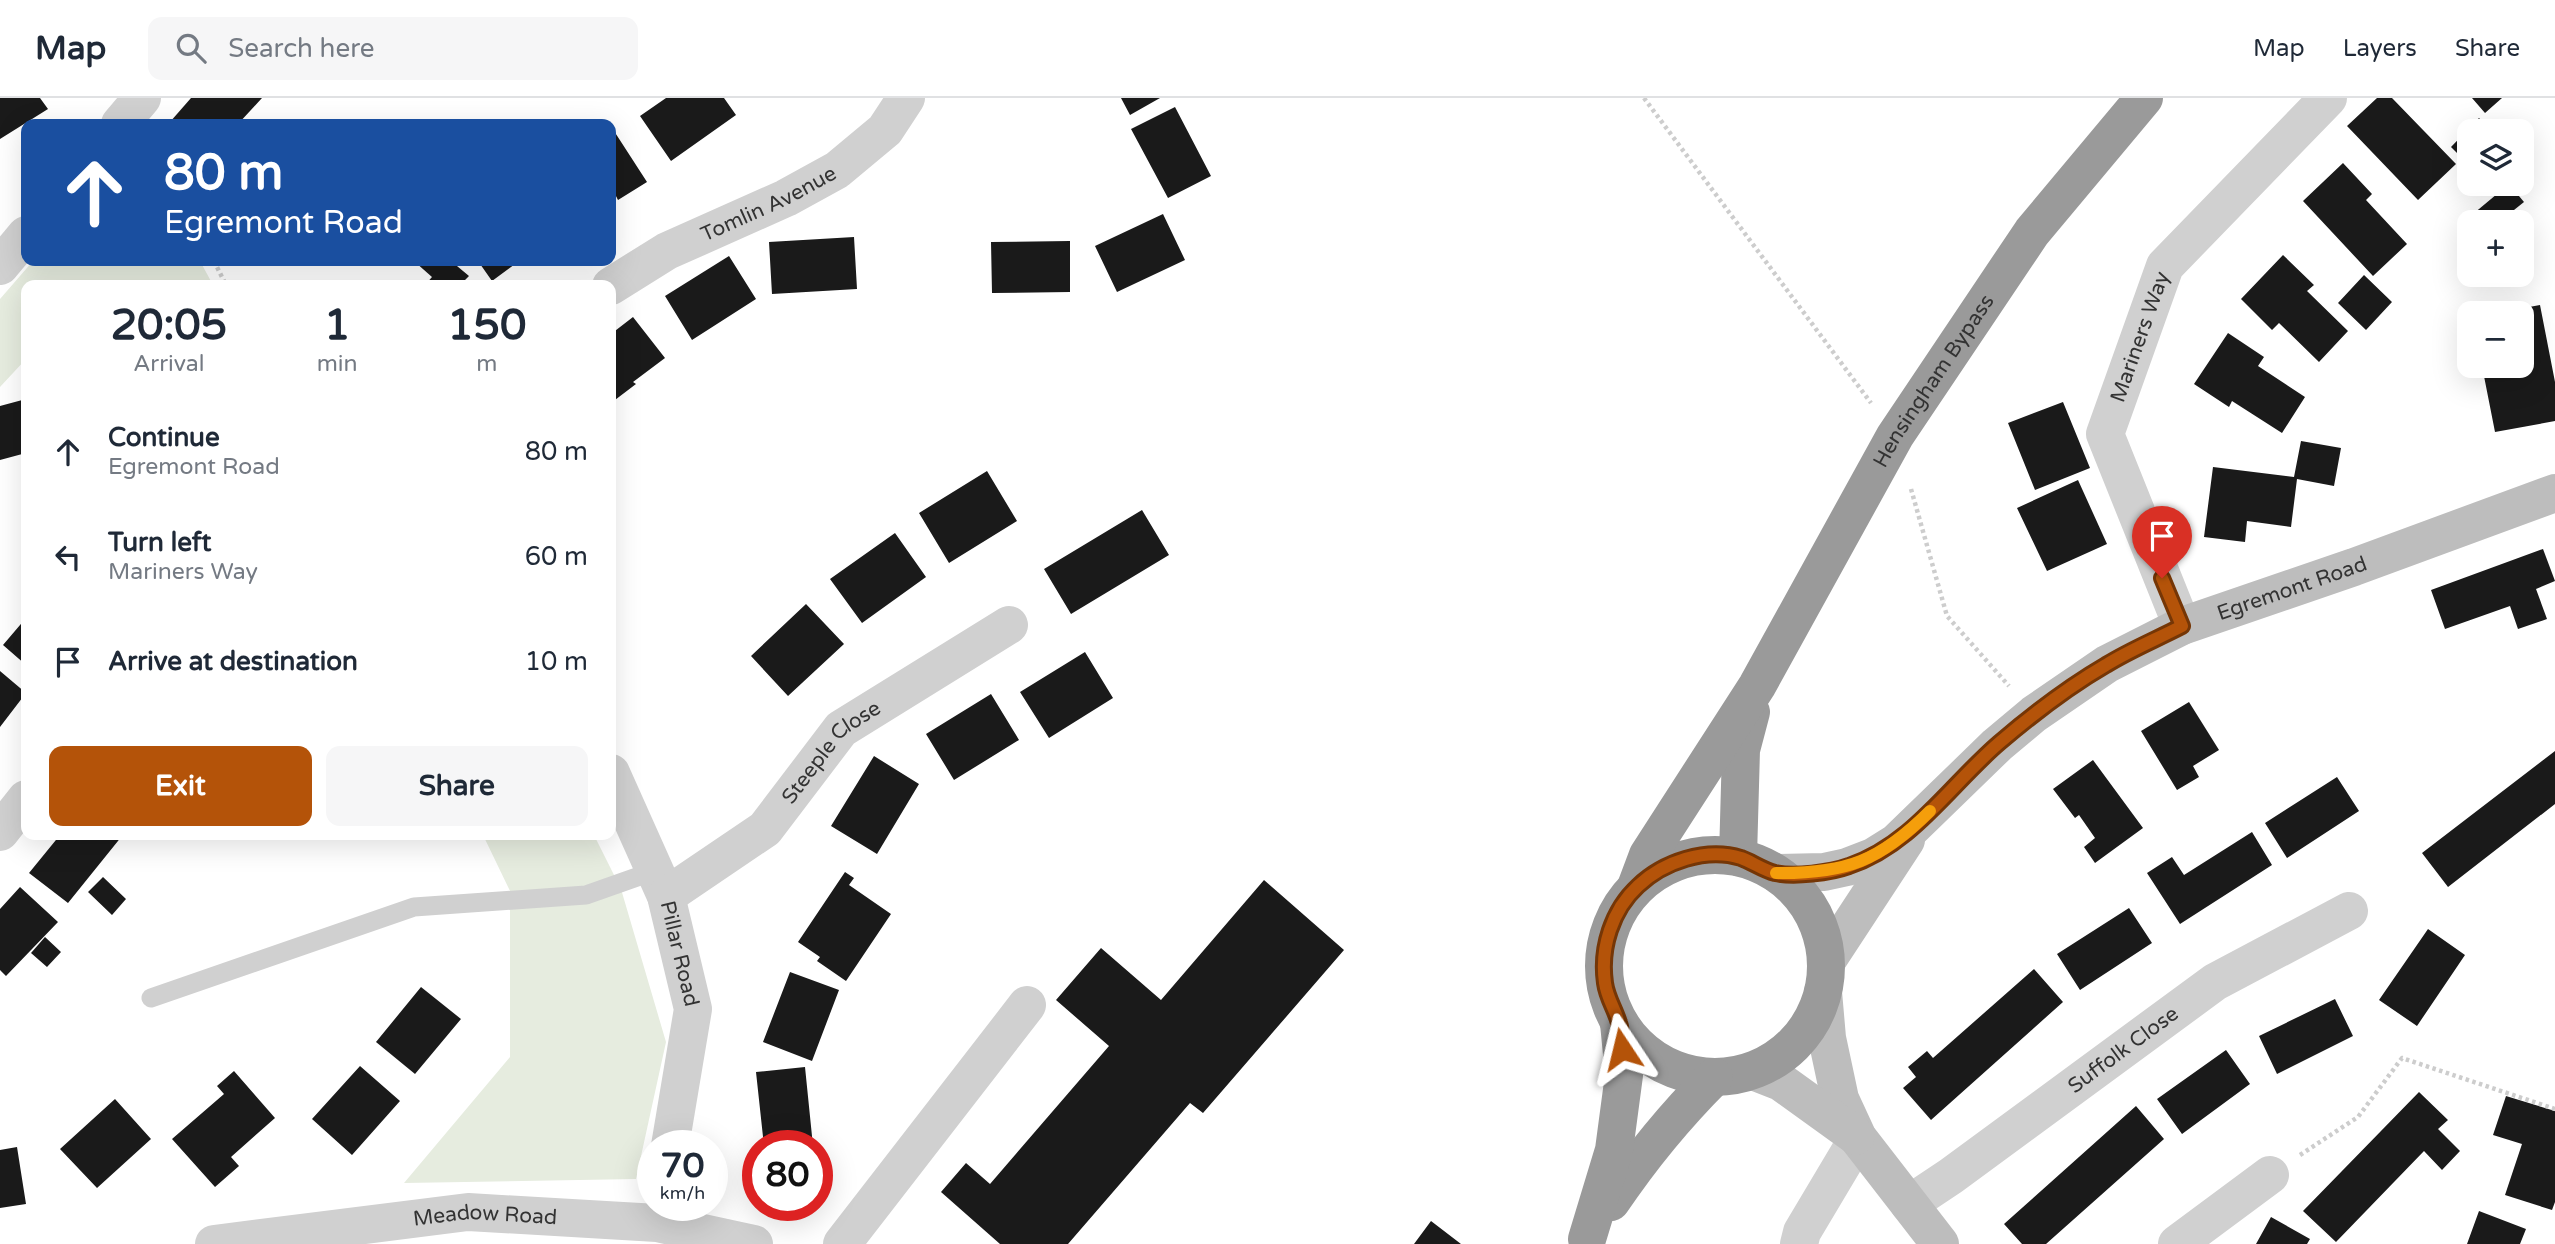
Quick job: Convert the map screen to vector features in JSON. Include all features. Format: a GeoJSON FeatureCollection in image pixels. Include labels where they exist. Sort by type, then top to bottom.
{"type":"FeatureCollection","features":[{"type":"Feature","properties":{"kind":"highway","name":"Hensingham Bypass"},"geometry":{"type":"LineString","coordinates":[[1636,887],[1648,855],[1757,686],[1895,436],[2032,232],[2144,98]]}},
{"type":"Feature","properties":{"kind":"highway","name":"Hensingham Bypass"},"geometry":{"type":"LineString","coordinates":[[1738,857],[1741,750],[1757,686]]}},
{"type":"Feature","properties":{"kind":"highway"},"geometry":{"type":"LineString","coordinates":[[1716,855],[1738,857],[1776,873],[1793,886],[1807,902],[1823,941],[1825,977],[1811,1022],[1790,1048],[1773,1061],[1753,1071],[1714,1077],[1677,1071],[1660,1063],[1631,1039],[1619,1023],[1605,984],[1606,942],[1618,913],[1636,887],[1653,873],[1684,860],[1716,855]]}},
{"type":"Feature","properties":{"kind":"highway"},"geometry":{"type":"LineString","coordinates":[[1585,1242],[1614,1150],[1624,1075],[1619,1023]]}},
{"type":"Feature","properties":{"kind":"highway"},"geometry":{"type":"LineString","coordinates":[[1585,1242],[1640,1159],[1672,1119],[1714,1077]]}},
{"type":"Feature","properties":{"kind":"main road","name":"Egremont Road"},"geometry":{"type":"LineString","coordinates":[[1917,823],[1988,753],[2034,714],[2107,664],[2182,626],[2555,493]]}},
{"type":"Feature","properties":{"kind":"main road"},"geometry":{"type":"LineString","coordinates":[[1776,873],[1824,872],[1847,867],[1873,857],[1897,842],[1917,823]]}},
{"type":"Feature","properties":{"kind":"main road"},"geometry":{"type":"LineString","coordinates":[[1917,823],[1825,977],[1826,1038],[1840,1099],[1858,1138],[1940,1244]]}},
{"type":"Feature","properties":{"kind":"main road"},"geometry":{"type":"LineString","coordinates":[[1753,1071],[1781,1082],[1858,1138]]}},
{"type":"Feature","properties":{"kind":"street"},"geometry":{"type":"LineString","coordinates":[[124,119],[142,98]]}},
{"type":"Feature","properties":{"kind":"street","name":"Tomlin Avenue"},"geometry":{"type":"LineString","coordinates":[[616,283],[667,251],[786,198],[837,170],[885,130],[906,98]]}},
{"type":"Feature","properties":{"kind":"street","name":"Mariners Way"},"geometry":{"type":"LineString","coordinates":[[2182,626],[2105,435],[2165,266],[2328,98]]}},
{"type":"Feature","properties":{"kind":"street"},"geometry":{"type":"LineString","coordinates":[[0,265],[21,241]]}},
{"type":"Feature","properties":{"kind":"street","name":"Steeple Close"},"geometry":{"type":"LineString","coordinates":[[660,884],[765,829],[841,729],[1009,625]]}},
{"type":"Feature","properties":{"kind":"street","name":"Pillar Road"},"geometry":{"type":"LineString","coordinates":[[616,784],[660,884],[693,1009],[673,1130]]}},
{"type":"Feature","properties":{"kind":"street"},"geometry":{"type":"LineString","coordinates":[[0,832],[21,805]]}},
{"type":"Feature","properties":{"kind":"street","name":"Suffolk Close"},"geometry":{"type":"LineString","coordinates":[[1909,1204],[1951,1177],[2215,982],[2349,911]]}},
{"type":"Feature","properties":{"kind":"street"},"geometry":{"type":"LineString","coordinates":[[842,1244],[1027,1005]]}},
{"type":"Feature","properties":{"kind":"street"},"geometry":{"type":"LineString","coordinates":[[1799,1244],[1802,1232],[1858,1138]]}},
{"type":"Feature","properties":{"kind":"street"},"geometry":{"type":"LineString","coordinates":[[2177,1244],[2270,1175]]}},
{"type":"Feature","properties":{"kind":"street","name":"Meadow Road"},"geometry":{"type":"LineString","coordinates":[[214,1244],[468,1212],[637,1215]]}},
{"type":"Feature","properties":{"kind":"street","name":"Meadow Road"},"geometry":{"type":"LineString","coordinates":[[679,1221],[754,1244]]}},
{"type":"Feature","properties":{"kind":"lane"},"geometry":{"type":"LineString","coordinates":[[151,998],[414,907],[586,895],[660,884]]}},
{"type":"Feature","properties":{"kind":"path"},"geometry":{"type":"LineString","coordinates":[[1644,98],[1895,436],[1947,616],[2034,714]]}},
{"type":"Feature","properties":{"kind":"path"},"geometry":{"type":"LineString","coordinates":[[2270,1175],[2358,1117],[2402,1058],[2555,1109]]}},
{"type":"Feature","properties":{"kind":"shaded area"},"geometry":{"type":"Polygon","coordinates":[[[29,266],[203,266],[210,280],[21,280],[21,364],[0,387],[0,299],[29,266]]]}},
{"type":"Feature","properties":{"kind":"shaded area"},"geometry":{"type":"Polygon","coordinates":[[[485,840],[596,840],[621,889],[666,1042],[647,1130],[637,1130],[636,1179],[404,1183],[510,1057],[510,891],[485,840]]]}},
{"type":"Feature","properties":{"kind":"building"},"geometry":{"type":"Polygon","coordinates":[[[0,98],[40,98],[48,109],[32,119],[21,119],[21,126],[0,139],[0,98]]]}},
{"type":"Feature","properties":{"kind":"building"},"geometry":{"type":"Polygon","coordinates":[[[191,98],[262,98],[243,119],[173,119],[191,98]]]}},
{"type":"Feature","properties":{"kind":"building"},"geometry":{"type":"Polygon","coordinates":[[[666,98],[724,98],[736,115],[671,161],[640,116],[666,98]]]}},
{"type":"Feature","properties":{"kind":"building"},"geometry":{"type":"Polygon","coordinates":[[[1121,98],[1160,98],[1130,115],[1121,98]]]}},
{"type":"Feature","properties":{"kind":"building"},"geometry":{"type":"Polygon","coordinates":[[[2377,98],[2392,98],[2456,164],[2418,200],[2347,126],[2377,98]]]}},
{"type":"Feature","properties":{"kind":"building"},"geometry":{"type":"Polygon","coordinates":[[[2472,98],[2502,98],[2485,113],[2472,98]]]}},
{"type":"Feature","properties":{"kind":"building"},"geometry":{"type":"Polygon","coordinates":[[[1175,107],[1211,176],[1168,198],[1131,129],[1175,107]]]}},
{"type":"Feature","properties":{"kind":"building"},"geometry":{"type":"Polygon","coordinates":[[[616,134],[647,182],[618,200],[616,196],[616,134]]]}},
{"type":"Feature","properties":{"kind":"building"},"geometry":{"type":"Polygon","coordinates":[[[2457,141],[2457,153],[2451,147],[2457,141]]]}},
{"type":"Feature","properties":{"kind":"building"},"geometry":{"type":"Polygon","coordinates":[[[2343,163],[2372,194],[2366,200],[2407,244],[2373,276],[2303,201],[2343,163]]]}},
{"type":"Feature","properties":{"kind":"building"},"geometry":{"type":"Polygon","coordinates":[[[2495,196],[2519,196],[2524,202],[2514,210],[2478,210],[2495,196]]]}},
{"type":"Feature","properties":{"kind":"building"},"geometry":{"type":"Polygon","coordinates":[[[1163,214],[1185,260],[1117,292],[1095,246],[1163,214]]]}},
{"type":"Feature","properties":{"kind":"building"},"geometry":{"type":"Polygon","coordinates":[[[854,237],[857,289],[772,294],[769,242],[854,237]]]}},
{"type":"Feature","properties":{"kind":"building"},"geometry":{"type":"Polygon","coordinates":[[[1070,241],[1070,292],[992,293],[991,242],[1070,241]]]}},
{"type":"Feature","properties":{"kind":"building"},"geometry":{"type":"Polygon","coordinates":[[[2283,255],[2314,285],[2307,291],[2348,331],[2319,362],[2279,323],[2272,330],[2241,299],[2283,255]]]}},
{"type":"Feature","properties":{"kind":"building"},"geometry":{"type":"Polygon","coordinates":[[[729,256],[756,299],[692,340],[665,296],[729,256]]]}},
{"type":"Feature","properties":{"kind":"building"},"geometry":{"type":"Polygon","coordinates":[[[420,266],[457,266],[469,276],[465,280],[429,280],[432,277],[420,266]]]}},
{"type":"Feature","properties":{"kind":"building"},"geometry":{"type":"Polygon","coordinates":[[[482,266],[512,266],[493,280],[482,266]]]}},
{"type":"Feature","properties":{"kind":"building"},"geometry":{"type":"Polygon","coordinates":[[[2364,275],[2392,302],[2366,330],[2338,303],[2364,275]]]}},
{"type":"Feature","properties":{"kind":"building"},"geometry":{"type":"Polygon","coordinates":[[[2540,305],[2555,382],[2555,421],[2495,432],[2484,378],[2534,378],[2534,306],[2540,305]]]}},
{"type":"Feature","properties":{"kind":"building"},"geometry":{"type":"Polygon","coordinates":[[[633,317],[665,358],[633,382],[636,384],[616,399],[616,330],[633,317]]]}},
{"type":"Feature","properties":{"kind":"building"},"geometry":{"type":"Polygon","coordinates":[[[2228,333],[2264,357],[2258,366],[2305,397],[2282,433],[2232,401],[2229,407],[2194,384],[2228,333]]]}},
{"type":"Feature","properties":{"kind":"building"},"geometry":{"type":"Polygon","coordinates":[[[21,400],[21,454],[0,460],[0,406],[21,400]]]}},
{"type":"Feature","properties":{"kind":"building"},"geometry":{"type":"Polygon","coordinates":[[[2063,402],[2090,468],[2035,490],[2008,423],[2063,402]]]}},
{"type":"Feature","properties":{"kind":"building"},"geometry":{"type":"Polygon","coordinates":[[[2301,441],[2341,448],[2334,486],[2297,479],[2291,527],[2247,521],[2245,542],[2204,537],[2213,467],[2294,477],[2301,441]]]}},
{"type":"Feature","properties":{"kind":"building"},"geometry":{"type":"Polygon","coordinates":[[[987,471],[1017,521],[949,563],[919,513],[987,471]]]}},
{"type":"Feature","properties":{"kind":"building"},"geometry":{"type":"Polygon","coordinates":[[[2078,480],[2107,544],[2047,571],[2017,508],[2078,480]]]}},
{"type":"Feature","properties":{"kind":"building"},"geometry":{"type":"Polygon","coordinates":[[[1142,510],[1169,555],[1071,614],[1044,569],[1142,510]]]}},
{"type":"Feature","properties":{"kind":"building"},"geometry":{"type":"Polygon","coordinates":[[[895,533],[926,577],[862,623],[830,579],[895,533]]]}},
{"type":"Feature","properties":{"kind":"building"},"geometry":{"type":"Polygon","coordinates":[[[2543,549],[2555,581],[2536,589],[2547,619],[2518,629],[2510,606],[2445,629],[2431,590],[2543,549]]]}},
{"type":"Feature","properties":{"kind":"building"},"geometry":{"type":"Polygon","coordinates":[[[806,604],[844,644],[788,696],[751,656],[806,604]]]}},
{"type":"Feature","properties":{"kind":"building"},"geometry":{"type":"Polygon","coordinates":[[[21,624],[21,661],[3,645],[21,624]]]}},
{"type":"Feature","properties":{"kind":"building"},"geometry":{"type":"Polygon","coordinates":[[[1085,652],[1113,698],[1049,738],[1020,692],[1085,652]]]}},
{"type":"Feature","properties":{"kind":"building"},"geometry":{"type":"Polygon","coordinates":[[[0,671],[21,689],[21,700],[0,727],[0,671]]]}},
{"type":"Feature","properties":{"kind":"building"},"geometry":{"type":"Polygon","coordinates":[[[991,694],[1019,740],[954,780],[926,734],[991,694]]]}},
{"type":"Feature","properties":{"kind":"building"},"geometry":{"type":"Polygon","coordinates":[[[2189,702],[2219,750],[2193,766],[2199,777],[2177,790],[2141,731],[2189,702]]]}},
{"type":"Feature","properties":{"kind":"building"},"geometry":{"type":"Polygon","coordinates":[[[2555,751],[2555,804],[2448,887],[2422,853],[2555,751]]]}},
{"type":"Feature","properties":{"kind":"building"},"geometry":{"type":"Polygon","coordinates":[[[874,756],[919,784],[877,854],[831,826],[874,756]]]}},
{"type":"Feature","properties":{"kind":"building"},"geometry":{"type":"Polygon","coordinates":[[[2093,760],[2143,828],[2095,863],[2084,847],[2095,838],[2079,815],[2075,818],[2053,789],[2093,760]]]}},
{"type":"Feature","properties":{"kind":"building"},"geometry":{"type":"Polygon","coordinates":[[[2337,777],[2359,811],[2287,858],[2265,823],[2337,777]]]}},
{"type":"Feature","properties":{"kind":"building"},"geometry":{"type":"Polygon","coordinates":[[[2252,832],[2272,865],[2180,924],[2147,873],[2172,857],[2184,875],[2252,832]]]}},
{"type":"Feature","properties":{"kind":"building"},"geometry":{"type":"Polygon","coordinates":[[[56,840],[119,840],[68,903],[29,873],[56,840]]]}},
{"type":"Feature","properties":{"kind":"building"},"geometry":{"type":"Polygon","coordinates":[[[845,872],[854,878],[849,885],[891,914],[846,981],[817,961],[820,957],[798,942],[845,872]]]}},
{"type":"Feature","properties":{"kind":"building"},"geometry":{"type":"Polygon","coordinates":[[[103,877],[126,899],[112,915],[88,892],[103,877]]]}},
{"type":"Feature","properties":{"kind":"building"},"geometry":{"type":"Polygon","coordinates":[[[1264,880],[1344,950],[1203,1113],[1190,1103],[1068,1244],[1000,1244],[941,1192],[966,1163],[990,1184],[1109,1046],[1056,1000],[1101,948],[1161,1000],[1264,880]]]}},
{"type":"Feature","properties":{"kind":"building"},"geometry":{"type":"Polygon","coordinates":[[[20,887],[58,922],[6,976],[0,970],[0,909],[20,887]]]}},
{"type":"Feature","properties":{"kind":"building"},"geometry":{"type":"Polygon","coordinates":[[[2129,908],[2152,943],[2080,990],[2057,954],[2129,908]]]}},
{"type":"Feature","properties":{"kind":"building"},"geometry":{"type":"Polygon","coordinates":[[[2428,929],[2465,955],[2417,1026],[2379,1000],[2428,929]]]}},
{"type":"Feature","properties":{"kind":"building"},"geometry":{"type":"Polygon","coordinates":[[[45,937],[61,952],[47,967],[31,953],[45,937]]]}},
{"type":"Feature","properties":{"kind":"building"},"geometry":{"type":"Polygon","coordinates":[[[2034,969],[2063,1002],[1931,1120],[1903,1088],[1916,1077],[1908,1067],[1927,1051],[1933,1058],[2034,969]]]}},
{"type":"Feature","properties":{"kind":"building"},"geometry":{"type":"Polygon","coordinates":[[[790,972],[839,990],[812,1061],[763,1042],[790,972]]]}},
{"type":"Feature","properties":{"kind":"building"},"geometry":{"type":"Polygon","coordinates":[[[421,987],[461,1019],[415,1074],[376,1042],[421,987]]]}},
{"type":"Feature","properties":{"kind":"building"},"geometry":{"type":"Polygon","coordinates":[[[2335,999],[2353,1036],[2277,1074],[2259,1036],[2335,999]]]}},
{"type":"Feature","properties":{"kind":"building"},"geometry":{"type":"Polygon","coordinates":[[[2226,1050],[2250,1084],[2182,1134],[2157,1099],[2226,1050]]]}},
{"type":"Feature","properties":{"kind":"building"},"geometry":{"type":"Polygon","coordinates":[[[360,1066],[400,1101],[352,1155],[312,1119],[360,1066]]]}},
{"type":"Feature","properties":{"kind":"building"},"geometry":{"type":"Polygon","coordinates":[[[805,1067],[811,1130],[762,1130],[756,1072],[805,1067]]]}},
{"type":"Feature","properties":{"kind":"building"},"geometry":{"type":"Polygon","coordinates":[[[234,1071],[275,1118],[231,1157],[239,1166],[215,1187],[172,1139],[224,1094],[217,1086],[234,1071]]]}},
{"type":"Feature","properties":{"kind":"building"},"geometry":{"type":"Polygon","coordinates":[[[2419,1092],[2448,1120],[2438,1129],[2460,1151],[2442,1170],[2424,1151],[2336,1242],[2303,1211],[2419,1092]]]}},
{"type":"Feature","properties":{"kind":"building"},"geometry":{"type":"Polygon","coordinates":[[[2506,1096],[2555,1111],[2555,1202],[2552,1210],[2505,1195],[2522,1144],[2493,1135],[2506,1096]]]}},
{"type":"Feature","properties":{"kind":"building"},"geometry":{"type":"Polygon","coordinates":[[[115,1099],[151,1139],[97,1188],[60,1149],[115,1099]]]}},
{"type":"Feature","properties":{"kind":"building"},"geometry":{"type":"Polygon","coordinates":[[[2136,1106],[2164,1139],[2046,1244],[2022,1244],[2004,1224],[2136,1106]]]}},
{"type":"Feature","properties":{"kind":"building"},"geometry":{"type":"Polygon","coordinates":[[[17,1147],[26,1204],[0,1208],[0,1150],[17,1147]]]}},
{"type":"Feature","properties":{"kind":"building"},"geometry":{"type":"Polygon","coordinates":[[[2479,1211],[2526,1229],[2520,1244],[2467,1244],[2479,1211]]]}},
{"type":"Feature","properties":{"kind":"building"},"geometry":{"type":"Polygon","coordinates":[[[2271,1217],[2310,1239],[2307,1244],[2256,1244],[2271,1217]]]}},
{"type":"Feature","properties":{"kind":"building"},"geometry":{"type":"Polygon","coordinates":[[[1431,1221],[1461,1244],[1414,1244],[1431,1221]]]}},
{"type":"Feature","properties":{"kind":"slow traffic"},"geometry":{"type":"LineString","coordinates":[[1776,873],[1824,872],[1873,857],[1897,842],[1930,811]]}},
{"type":"Feature","properties":{"kind":"route"},"geometry":{"type":"LineString","coordinates":[[1622,1049],[1619,1023],[1605,984],[1604,963],[1606,942],[1613,922],[1636,887],[1653,873],[1694,857],[1738,857],[1776,873],[1824,872],[1873,857],[1897,842],[1962,777],[2034,714],[2107,664],[2182,626],[2162,578]]}}]}
